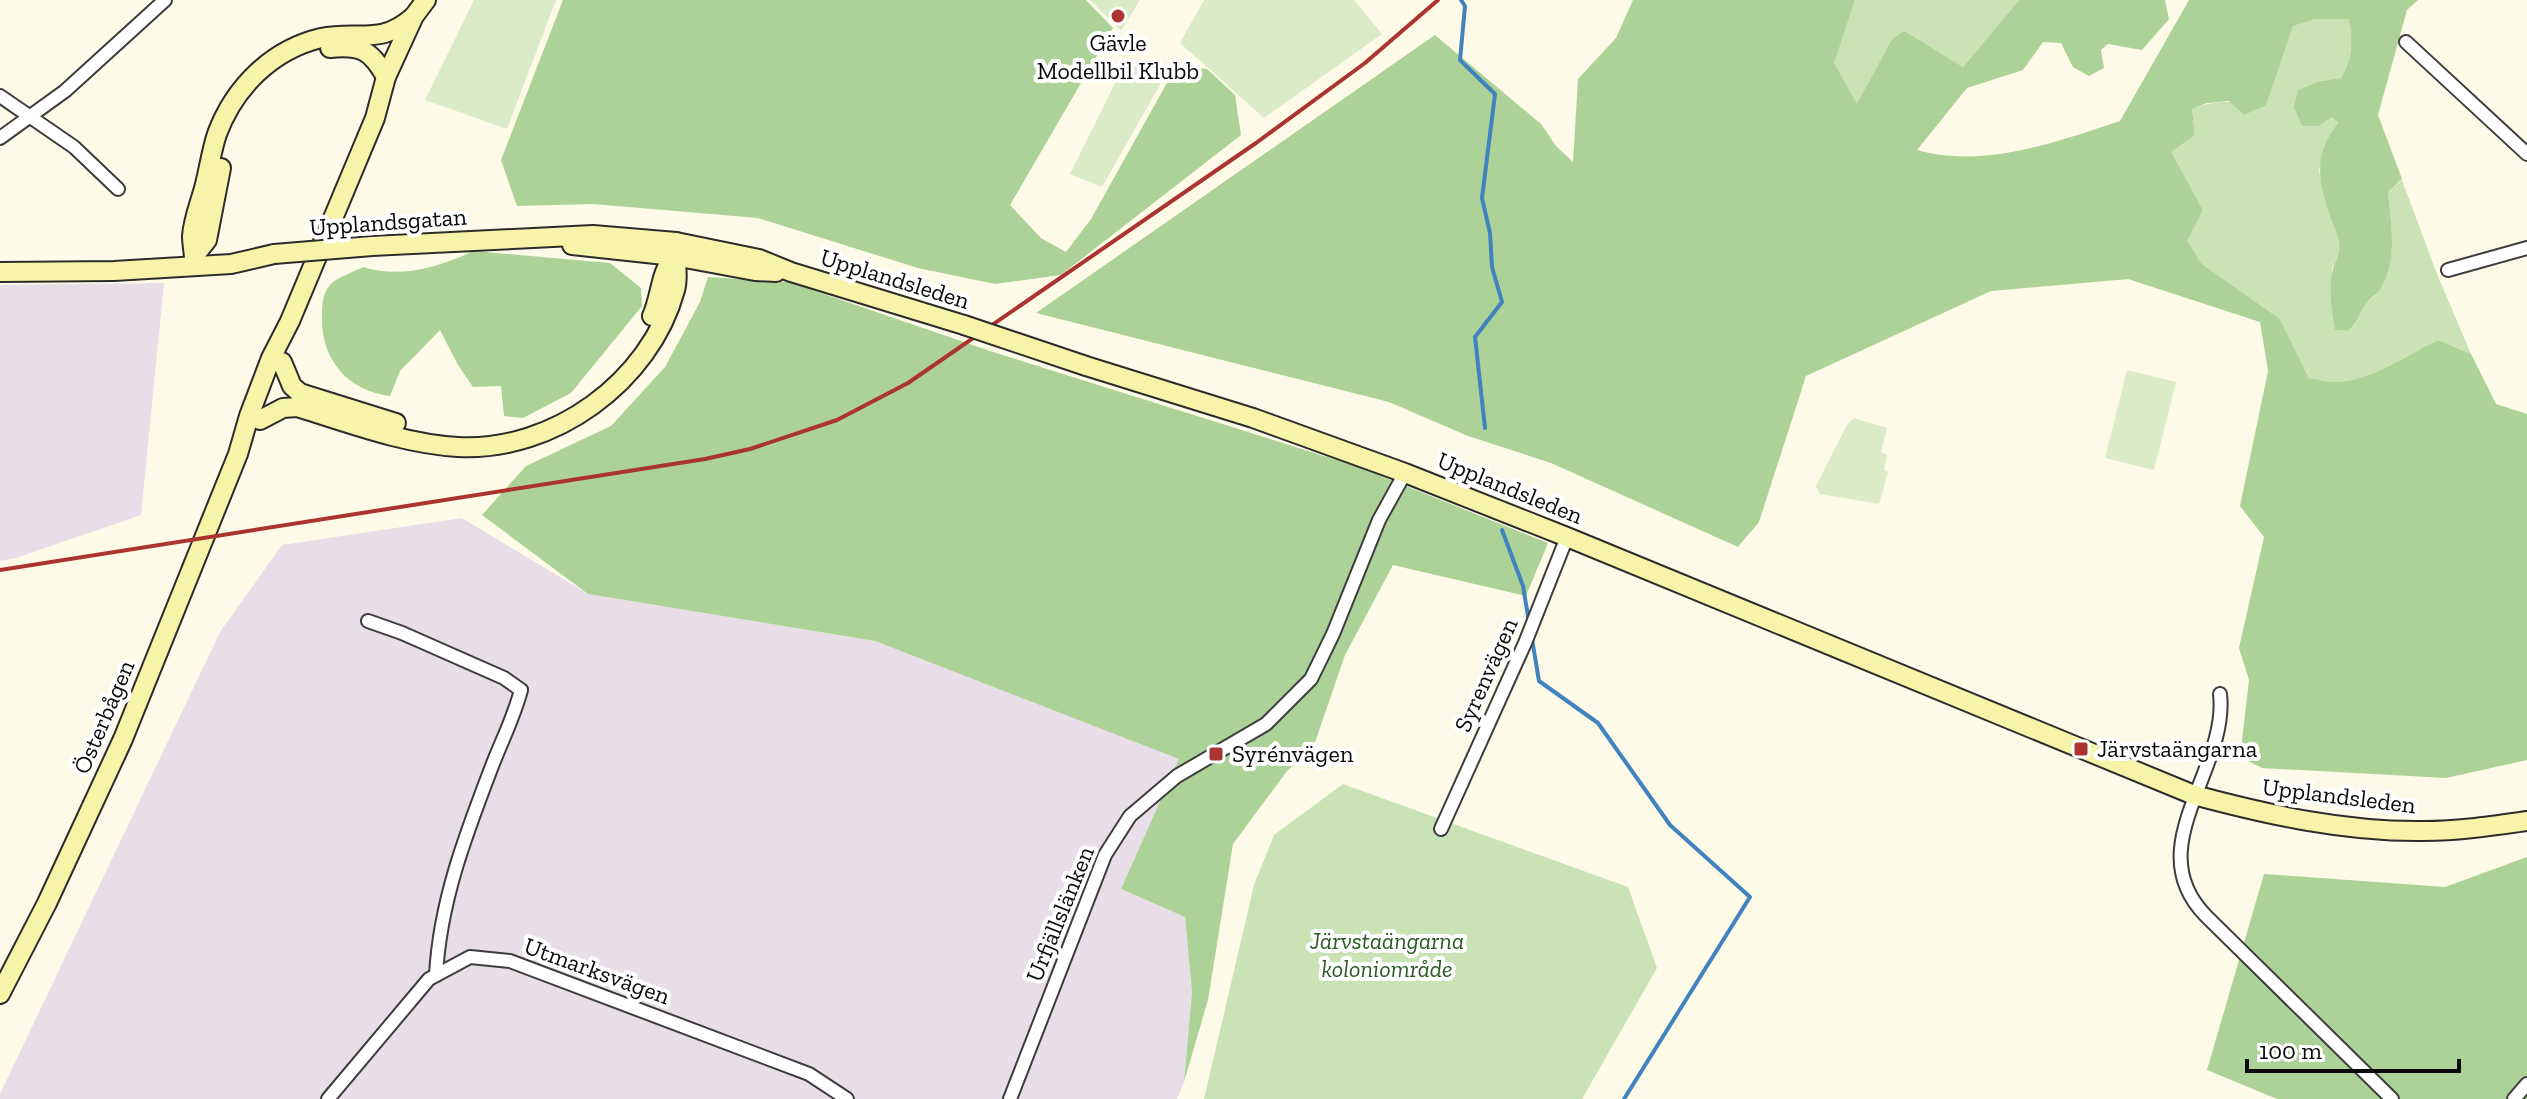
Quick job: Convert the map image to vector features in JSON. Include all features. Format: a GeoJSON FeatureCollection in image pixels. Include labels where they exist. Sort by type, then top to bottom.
{"type":"FeatureCollection","features":[{"type":"Feature","properties":{"kind":"main road","name":"Österbågen"},"geometry":{"type":"LineString","coordinates":[[375,118],[386,77],[414,16],[428,0]]}},
{"type":"Feature","properties":{"kind":"main road","name":"Österbågen"},"geometry":{"type":"LineString","coordinates":[[0,994],[47,903],[123,739],[238,454],[271,358],[290,321],[375,118],[396,82],[424,21],[428,0]]}},
{"type":"Feature","properties":{"kind":"main road"},"geometry":{"type":"LineString","coordinates":[[195,260],[192,232],[216,138],[236,96],[252,77],[292,48],[320,38],[387,34],[399,29],[414,16]]}},
{"type":"Feature","properties":{"kind":"main road"},"geometry":{"type":"LineString","coordinates":[[195,260],[208,236],[230,132],[245,103],[260,85],[296,58],[322,48],[347,46],[376,58],[386,77]]}},
{"type":"Feature","properties":{"kind":"main road","name":"Upplandsgatan"},"geometry":{"type":"LineString","coordinates":[[0,272],[77,270],[254,252],[274,254],[505,238],[675,249]]}},
{"type":"Feature","properties":{"kind":"main road"},"geometry":{"type":"LineString","coordinates":[[282,362],[292,386],[300,393],[360,412],[434,434],[461,436],[511,432],[556,415],[593,392],[610,376],[630,352],[653,315],[664,271],[675,249]]}},
{"type":"Feature","properties":{"kind":"main road"},"geometry":{"type":"LineString","coordinates":[[260,420],[283,408],[297,407],[432,444],[459,447],[486,446],[537,435],[600,400],[634,366],[653,338],[674,295],[677,272],[675,249]]}},
{"type":"Feature","properties":{"kind":"main road","name":"Upplandsleden"},"geometry":{"type":"LineString","coordinates":[[675,249],[755,271],[791,272],[1253,418],[1405,473],[1567,537],[2194,795],[2258,812],[2352,827],[2423,831],[2527,821]]}},
{"type":"Feature","properties":{"kind":"main road","name":"Österbågen"},"geometry":{"type":"LineString","coordinates":[[238,454],[260,420],[282,362],[290,321]]}},
{"type":"Feature","properties":{"kind":"street"},"geometry":{"type":"LineString","coordinates":[[0,138],[65,91],[165,0]]}},
{"type":"Feature","properties":{"kind":"street"},"geometry":{"type":"LineString","coordinates":[[2406,42],[2527,154]]}},
{"type":"Feature","properties":{"kind":"street"},"geometry":{"type":"LineString","coordinates":[[0,96],[74,147],[118,189]]}},
{"type":"Feature","properties":{"kind":"street"},"geometry":{"type":"LineString","coordinates":[[2448,270],[2527,248]]}},
{"type":"Feature","properties":{"kind":"street","name":"Urfjällslänken"},"geometry":{"type":"LineString","coordinates":[[1010,1099],[1105,855],[1130,816],[1177,776],[1266,724],[1311,679],[1333,634],[1379,520],[1405,473]]}},
{"type":"Feature","properties":{"kind":"street","name":"Syrenvägen"},"geometry":{"type":"LineString","coordinates":[[1441,829],[1525,643],[1567,537]]}},
{"type":"Feature","properties":{"kind":"street"},"geometry":{"type":"LineString","coordinates":[[368,621],[504,678],[521,690],[515,713],[451,878],[438,939],[436,975]]}},
{"type":"Feature","properties":{"kind":"street"},"geometry":{"type":"LineString","coordinates":[[2220,694],[2215,741],[2194,795],[2182,845],[2180,868],[2185,888],[2194,904],[2392,1099]]}},
{"type":"Feature","properties":{"kind":"street","name":"Utmarksvägen"},"geometry":{"type":"LineString","coordinates":[[328,1099],[429,979],[470,957],[510,961],[809,1074],[847,1099]]}},
{"type":"Feature","properties":{"kind":"street"},"geometry":{"type":"LineString","coordinates":[[2514,1099],[2527,1084]]}},
{"type":"Feature","properties":{"kind":"shaded area"},"geometry":{"type":"Polygon","coordinates":[[[164,283],[141,515],[0,561],[0,285],[164,283]]]}},
{"type":"Feature","properties":{"kind":"shaded area"},"geometry":{"type":"Polygon","coordinates":[[[462,518],[588,594],[875,641],[1180,759],[1121,889],[1185,917],[1192,992],[1184,1082],[1177,1099],[0,1099],[220,632],[282,545],[462,518]]]}},
{"type":"Feature","properties":{"kind":"green space"},"geometry":{"type":"Polygon","coordinates":[[[474,0],[556,0],[507,129],[425,100],[474,0]]]}},
{"type":"Feature","properties":{"kind":"green space"},"geometry":{"type":"Polygon","coordinates":[[[563,0],[1086,0],[1113,28],[1010,205],[1041,238],[1066,252],[1091,219],[1177,65],[1207,69],[1235,95],[1241,135],[1061,275],[995,284],[918,268],[758,218],[593,204],[517,206],[501,160],[563,0]]]}},
{"type":"Feature","properties":{"kind":"green space","name":"Gävle Modellbil Klubb"},"geometry":{"type":"Polygon","coordinates":[[[1090,0],[1140,0],[1121,31],[1090,0]]]}},
{"type":"Feature","properties":{"kind":"green space"},"geometry":{"type":"Polygon","coordinates":[[[1204,0],[1354,0],[1382,34],[1264,118],[1180,43],[1204,0]]]}},
{"type":"Feature","properties":{"kind":"green space"},"geometry":{"type":"Polygon","coordinates":[[[1633,0],[1855,0],[1834,63],[1857,104],[1892,39],[1904,31],[1963,67],[2019,0],[2165,0],[2169,19],[2142,50],[2108,44],[2101,50],[2104,68],[2089,76],[2073,67],[2061,43],[2043,42],[2023,70],[1967,88],[1917,150],[1968,156],[2020,150],[2120,121],[2189,0],[2418,0],[2407,10],[2378,115],[2402,179],[2388,192],[2392,230],[2389,269],[2378,292],[2348,331],[2335,330],[2331,284],[2339,242],[2320,178],[2321,156],[2338,123],[2332,117],[2318,126],[2302,126],[2294,107],[2298,90],[2321,81],[2341,78],[2351,49],[2348,19],[2315,19],[2293,26],[2266,105],[2244,115],[2229,101],[2207,103],[2192,109],[2195,135],[2171,152],[2203,210],[2187,241],[2202,264],[2280,319],[2309,378],[2334,382],[2361,378],[2438,340],[2471,354],[2496,404],[2527,414],[2527,760],[2446,778],[2262,768],[2240,757],[2249,680],[2239,648],[2264,537],[2240,506],[2268,371],[2260,322],[2128,279],[1991,291],[1806,376],[1759,522],[1738,547],[1551,463],[1468,436],[1389,402],[1036,313],[1435,35],[1541,124],[1556,146],[1573,162],[1578,79],[1616,38],[1633,0]]]}},
{"type":"Feature","properties":{"kind":"green space"},"geometry":{"type":"Polygon","coordinates":[[[1855,0],[2019,0],[1963,67],[1904,32],[1892,39],[1857,105],[1833,63],[1855,0]]]}},
{"type":"Feature","properties":{"kind":"green space"},"geometry":{"type":"Polygon","coordinates":[[[2315,19],[2348,19],[2351,34],[2350,57],[2341,78],[2321,81],[2332,117],[2338,123],[2319,170],[2340,250],[2332,269],[2335,330],[2348,331],[2385,280],[2392,243],[2388,192],[2402,180],[2471,354],[2438,340],[2361,378],[2334,382],[2309,378],[2280,319],[2202,264],[2186,241],[2203,210],[2170,152],[2195,135],[2192,109],[2237,102],[2266,105],[2292,26],[2315,19]]]}},
{"type":"Feature","properties":{"kind":"green space"},"geometry":{"type":"Polygon","coordinates":[[[1126,61],[1162,81],[1102,187],[1070,174],[1126,61]]]}},
{"type":"Feature","properties":{"kind":"green space"},"geometry":{"type":"Polygon","coordinates":[[[474,251],[610,263],[641,288],[642,306],[571,393],[523,418],[504,416],[501,386],[473,387],[440,330],[400,371],[390,396],[361,387],[339,369],[331,358],[323,330],[323,299],[333,282],[363,267],[392,272],[420,270],[474,251]]]}},
{"type":"Feature","properties":{"kind":"green space"},"geometry":{"type":"Polygon","coordinates":[[[708,277],[789,282],[990,351],[1356,466],[1548,543],[1526,596],[1393,565],[1345,655],[1313,748],[1287,771],[1233,844],[1208,1000],[1184,1082],[1192,992],[1185,917],[1121,889],[1179,759],[875,641],[588,594],[482,515],[526,466],[611,426],[665,367],[700,302],[708,277]]]}},
{"type":"Feature","properties":{"kind":"green space"},"geometry":{"type":"Polygon","coordinates":[[[2127,370],[2176,382],[2154,470],[2105,458],[2127,370]]]}},
{"type":"Feature","properties":{"kind":"green space"},"geometry":{"type":"Polygon","coordinates":[[[1854,418],[1887,428],[1881,452],[1887,455],[1884,470],[1888,472],[1879,504],[1820,494],[1816,486],[1847,425],[1854,418]]]}},
{"type":"Feature","properties":{"kind":"green space","name":"Järvstaängarna koloniområde"},"geometry":{"type":"Polygon","coordinates":[[[1343,784],[1628,887],[1657,968],[1582,1099],[1204,1099],[1254,885],[1274,835],[1343,784]]]}},
{"type":"Feature","properties":{"kind":"green space"},"geometry":{"type":"Polygon","coordinates":[[[2527,857],[2527,1099],[2277,1099],[2207,1070],[2264,874],[2445,887],[2527,857]]]}},
{"type":"Feature","properties":{"kind":"waterway"},"geometry":{"type":"LineString","coordinates":[[1461,0],[1465,6],[1460,60],[1495,94],[1482,198],[1490,233],[1492,267],[1502,302],[1475,337],[1485,428]]}},
{"type":"Feature","properties":{"kind":"waterway"},"geometry":{"type":"LineString","coordinates":[[1502,530],[1523,586],[1529,622]]}},
{"type":"Feature","properties":{"kind":"waterway"},"geometry":{"type":"LineString","coordinates":[[1532,639],[1539,681],[1598,723],[1670,825],[1750,897],[1624,1099]]}},
{"type":"Feature","properties":{"kind":"railway"},"geometry":{"type":"LineString","coordinates":[[0,570],[705,459],[750,449],[837,420],[908,383],[1256,143],[1365,63],[1438,0]]}},
{"type":"Feature","properties":{"kind":"place","name":"Gävle Modellbil Klubb"},"geometry":{"type":"Point","coordinates":[1118,16]}},
{"type":"Feature","properties":{"kind":"place","name":"Järvstaängarna"},"geometry":{"type":"Point","coordinates":[2081,749]}},
{"type":"Feature","properties":{"kind":"place","name":"Syrénvägen"},"geometry":{"type":"Point","coordinates":[1216,754]}}]}
